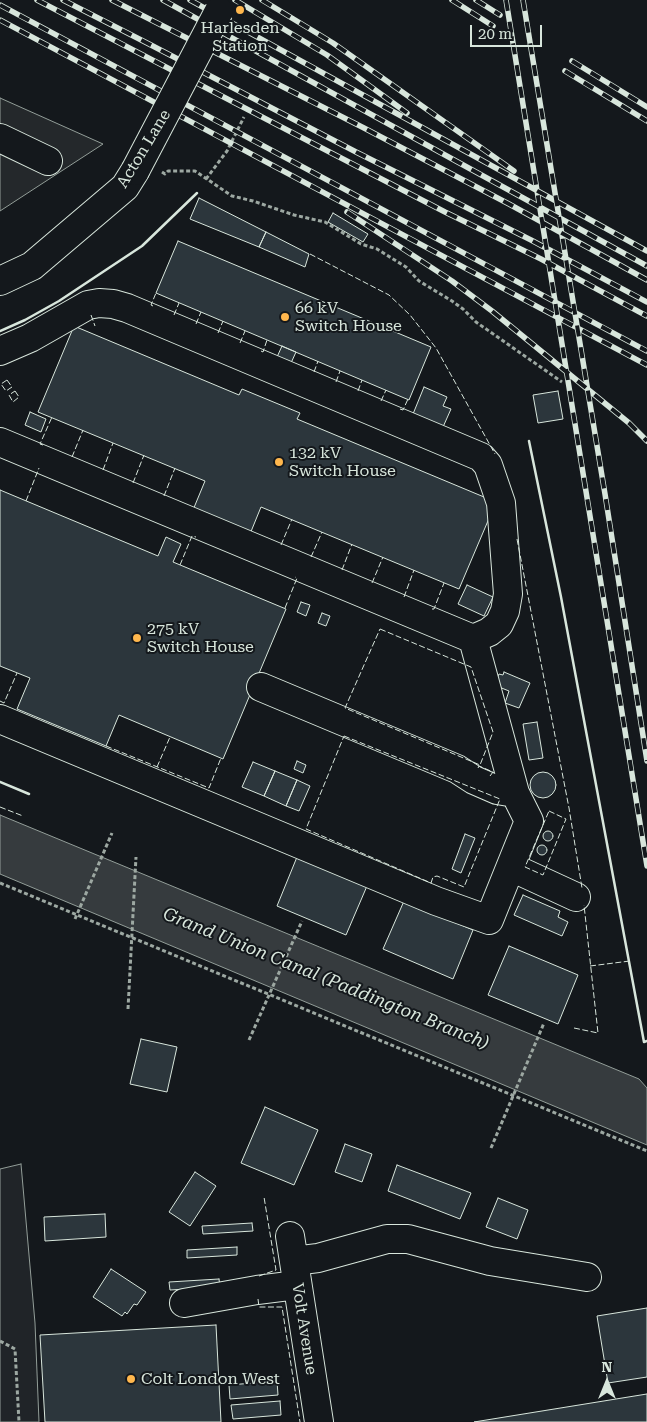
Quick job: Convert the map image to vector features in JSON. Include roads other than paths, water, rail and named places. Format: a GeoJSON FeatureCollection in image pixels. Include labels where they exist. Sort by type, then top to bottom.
{"type":"FeatureCollection","features":[{"type":"Feature","properties":{"kind":"main road","name":"Acton Lane"},"geometry":{"type":"LineString","coordinates":[[0,282],[32,266],[125,188],[224,0]]}},
{"type":"Feature","properties":{"kind":"main road"},"geometry":{"type":"LineString","coordinates":[[0,138],[48,161]]}},
{"type":"Feature","properties":{"kind":"main road"},"geometry":{"type":"LineString","coordinates":[[0,351],[30,338],[88,305],[99,303],[113,304],[127,308],[481,458],[488,465],[501,503],[508,594],[505,611],[499,624],[489,632],[473,639],[0,442]]}},
{"type":"Feature","properties":{"kind":"main road"},"geometry":{"type":"LineString","coordinates":[[0,719],[436,901],[489,920],[530,821],[515,793],[473,639]]}},
{"type":"Feature","properties":{"kind":"main road"},"geometry":{"type":"LineString","coordinates":[[261,687],[457,769],[474,780],[497,790],[515,793]]}},
{"type":"Feature","properties":{"kind":"main road"},"geometry":{"type":"LineString","coordinates":[[511,867],[576,897]]}},
{"type":"Feature","properties":{"kind":"main road"},"geometry":{"type":"LineString","coordinates":[[184,1303],[257,1290],[294,1261],[318,1258],[387,1239],[408,1239],[490,1261],[587,1276]]}},
{"type":"Feature","properties":{"kind":"main road","name":"Volt Avenue"},"geometry":{"type":"LineString","coordinates":[[294,1261],[319,1422]]}},
{"type":"Feature","properties":{"kind":"water","name":"Grand Union Canal (Paddington Branch)"},"geometry":{"type":"Polygon","coordinates":[[[0,815],[639,1079],[647,1088],[647,1145],[0,874],[0,815]]]}},
{"type":"Feature","properties":{"kind":"railway"},"geometry":{"type":"LineString","coordinates":[[37,0],[445,212],[541,259],[647,316]]}},
{"type":"Feature","properties":{"kind":"railway"},"geometry":{"type":"LineString","coordinates":[[63,0],[358,153],[531,240],[647,302]]}},
{"type":"Feature","properties":{"kind":"railway"},"geometry":{"type":"LineString","coordinates":[[112,0],[364,128],[509,204],[647,280]]}},
{"type":"Feature","properties":{"kind":"railway"},"geometry":{"type":"LineString","coordinates":[[163,0],[647,266]]}},
{"type":"Feature","properties":{"kind":"railway"},"geometry":{"type":"LineString","coordinates":[[190,0],[647,251]]}},
{"type":"Feature","properties":{"kind":"railway"},"geometry":{"type":"LineString","coordinates":[[235,0],[327,55],[407,113]]}},
{"type":"Feature","properties":{"kind":"railway"},"geometry":{"type":"LineString","coordinates":[[262,0],[333,43],[514,171]]}},
{"type":"Feature","properties":{"kind":"railway"},"geometry":{"type":"LineString","coordinates":[[452,0],[493,26]]}},
{"type":"Feature","properties":{"kind":"railway"},"geometry":{"type":"LineString","coordinates":[[476,0],[500,15]]}},
{"type":"Feature","properties":{"kind":"railway"},"geometry":{"type":"LineString","coordinates":[[506,0],[647,866]]}},
{"type":"Feature","properties":{"kind":"railway"},"geometry":{"type":"LineString","coordinates":[[523,0],[647,761]]}},
{"type":"Feature","properties":{"kind":"railway"},"geometry":{"type":"LineString","coordinates":[[0,5],[647,351]]}},
{"type":"Feature","properties":{"kind":"railway"},"geometry":{"type":"LineString","coordinates":[[0,20],[647,365]]}},
{"type":"Feature","properties":{"kind":"railway"},"geometry":{"type":"LineString","coordinates":[[572,61],[647,107]]}},
{"type":"Feature","properties":{"kind":"railway"},"geometry":{"type":"LineString","coordinates":[[565,71],[647,121]]}},
{"type":"Feature","properties":{"kind":"railway"},"geometry":{"type":"LineString","coordinates":[[347,212],[452,281],[492,311],[629,423],[647,441]]}},
{"type":"Feature","properties":{"kind":"place","name":"Harlesden Station"},"geometry":{"type":"Point","coordinates":[240,10]}},
{"type":"Feature","properties":{"kind":"place","name":"66 kV Switch House"},"geometry":{"type":"Point","coordinates":[285,317]}},
{"type":"Feature","properties":{"kind":"place","name":"132 kV Switch House"},"geometry":{"type":"Point","coordinates":[279,462]}},
{"type":"Feature","properties":{"kind":"place","name":"275 kV Switch House"},"geometry":{"type":"Point","coordinates":[137,638]}},
{"type":"Feature","properties":{"kind":"place","name":"Colt London West"},"geometry":{"type":"Point","coordinates":[131,1379]}}]}
